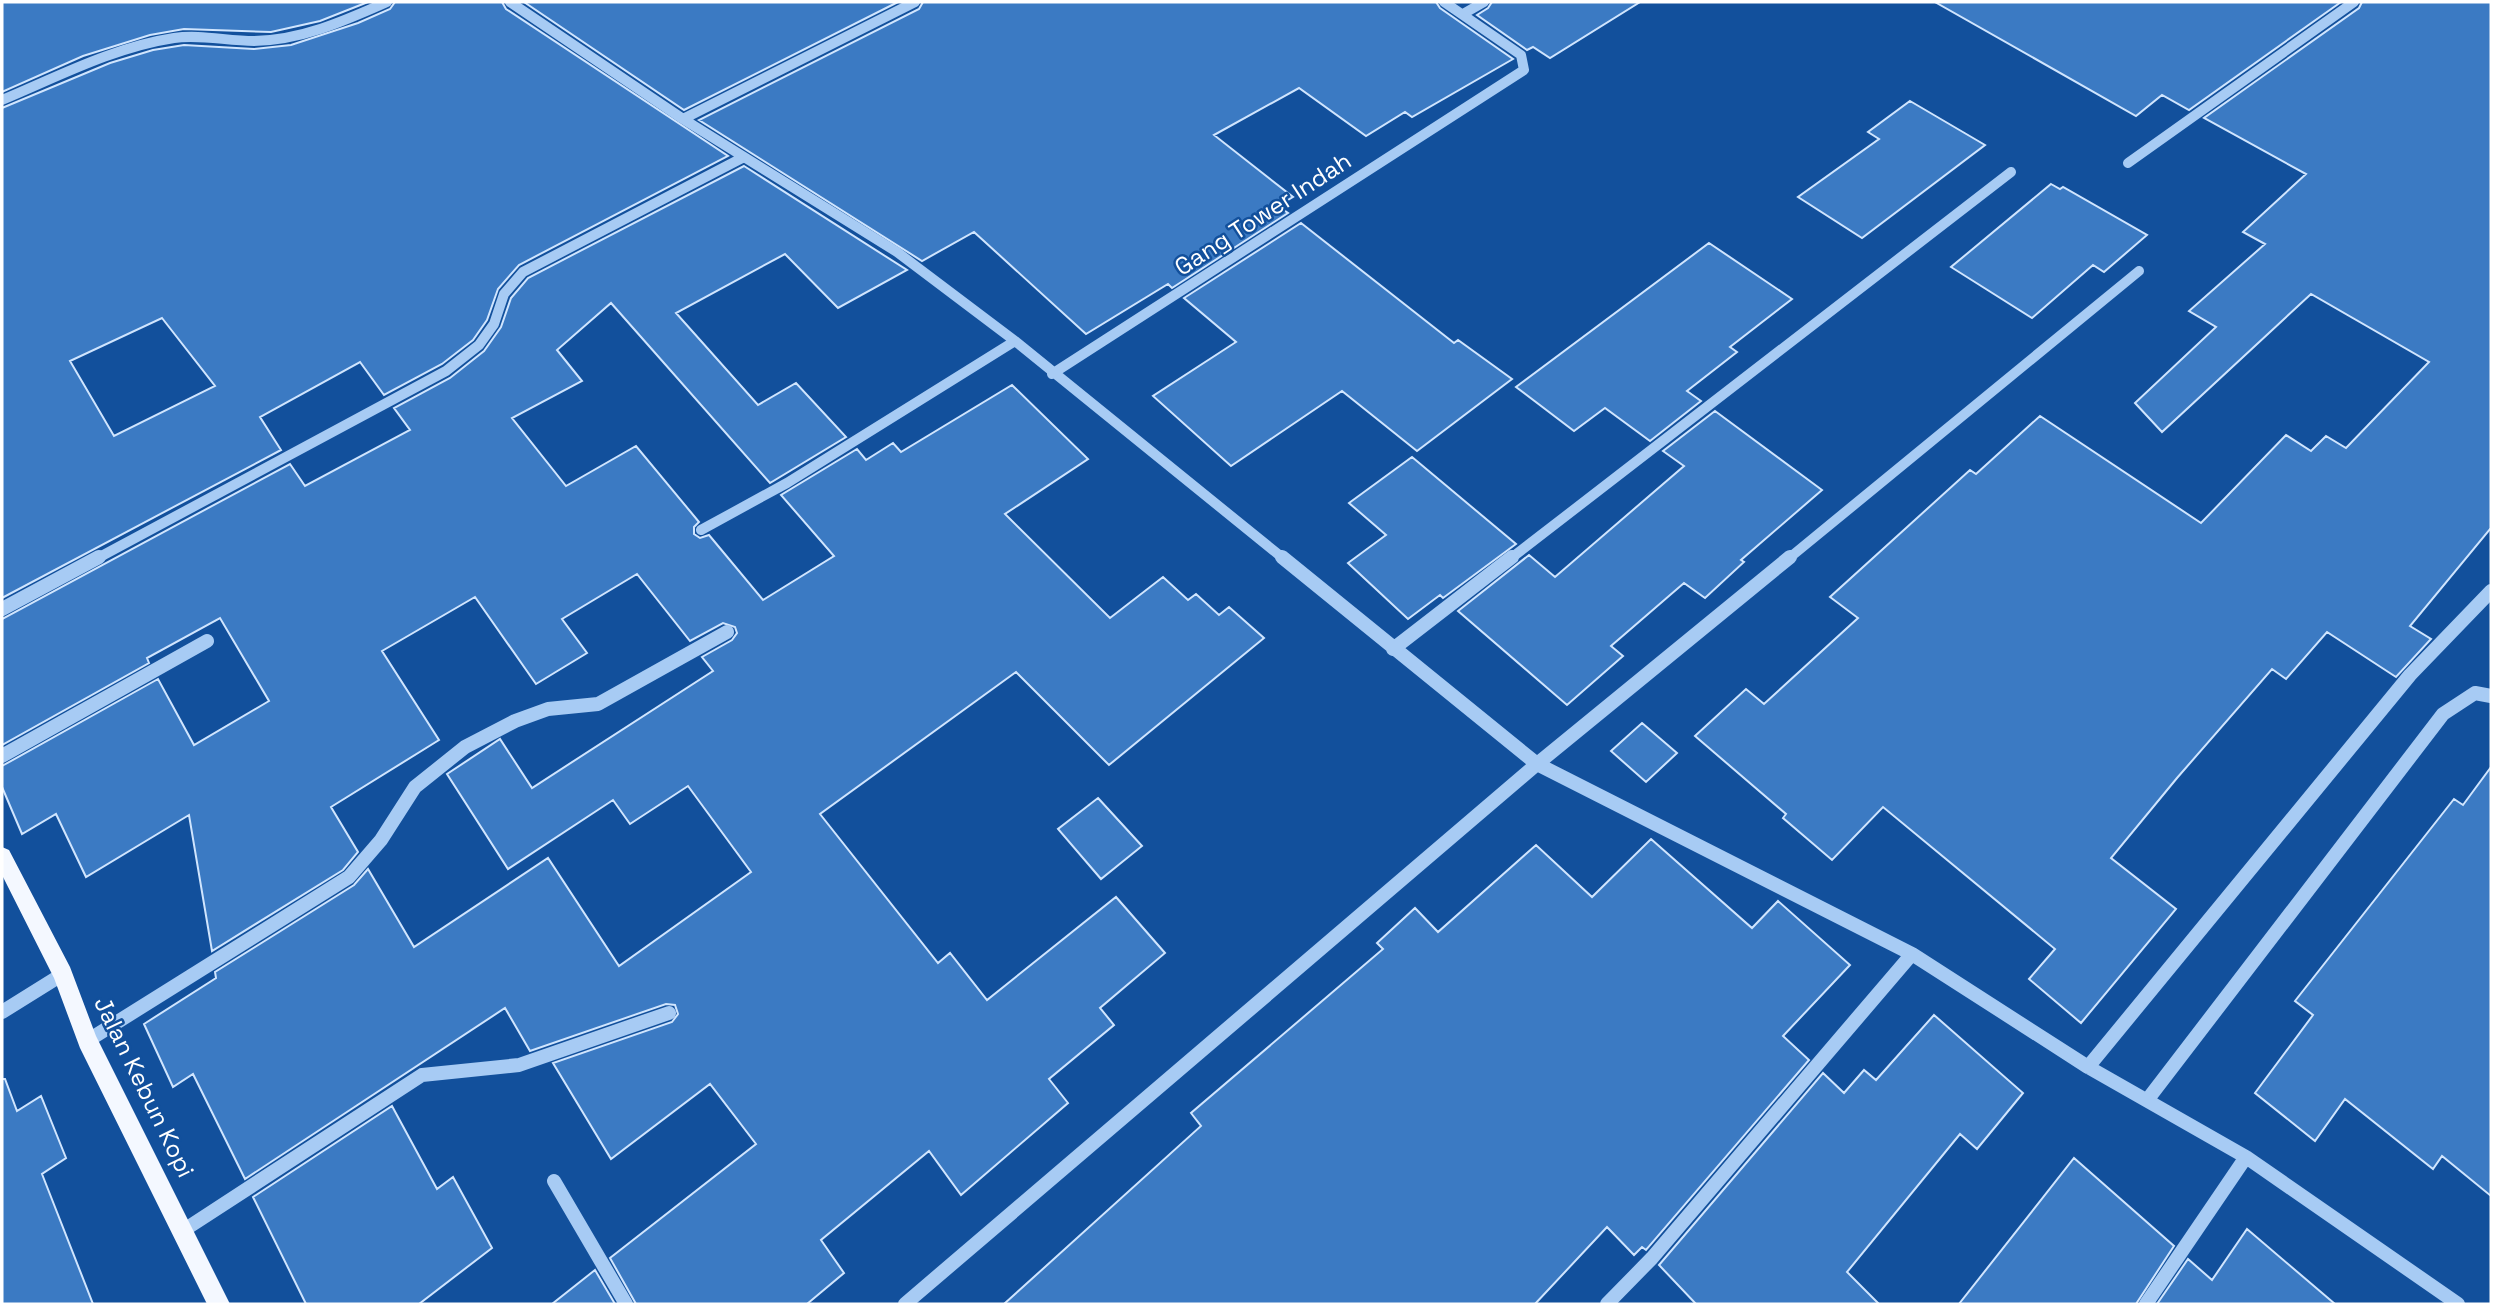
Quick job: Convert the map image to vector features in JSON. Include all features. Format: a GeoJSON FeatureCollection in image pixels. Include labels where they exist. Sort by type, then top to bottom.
{"type":"FeatureCollection","features":[{"type":"Feature","properties":{"kind":"main road","name":"Jalan Kebun Kopi"},"geometry":{"type":"LineString","coordinates":[[2,856],[63,974],[87,1041],[219,1304]]}},
{"type":"Feature","properties":{"kind":"street"},"geometry":{"type":"LineString","coordinates":[[2,100],[115,55],[171,38],[203,35],[254,42],[281,40],[312,34],[387,2]]}},
{"type":"Feature","properties":{"kind":"street"},"geometry":{"type":"LineString","coordinates":[[509,2],[744,158],[897,252],[1015,341],[1052,374],[1538,764],[1912,954],[2088,1068],[2148,1099],[2246,1157],[2458,1304]]}},
{"type":"Feature","properties":{"kind":"street"},"geometry":{"type":"LineString","coordinates":[[684,119],[915,2]]}},
{"type":"Feature","properties":{"kind":"street"},"geometry":{"type":"LineString","coordinates":[[1444,2],[1463,14],[1484,2]]}},
{"type":"Feature","properties":{"kind":"street"},"geometry":{"type":"LineString","coordinates":[[2129,163],[2354,2]]}},
{"type":"Feature","properties":{"kind":"street","name":"Gang Tower Indah"},"geometry":{"type":"LineString","coordinates":[[1052,374],[1524,69],[1521,55],[1463,14]]}},
{"type":"Feature","properties":{"kind":"street"},"geometry":{"type":"LineString","coordinates":[[2,609],[446,371],[479,345],[494,324],[504,294],[531,267],[605,232],[744,158]]}},
{"type":"Feature","properties":{"kind":"street"},"geometry":{"type":"LineString","coordinates":[[1393,649],[2011,172]]}},
{"type":"Feature","properties":{"kind":"street"},"geometry":{"type":"LineString","coordinates":[[905,1304],[1538,764],[2139,271]]}},
{"type":"Feature","properties":{"kind":"street"},"geometry":{"type":"LineString","coordinates":[[701,530],[787,483],[1015,341]]}},
{"type":"Feature","properties":{"kind":"street"},"geometry":{"type":"LineString","coordinates":[[2088,1068],[2410,675],[2491,592]]}},
{"type":"Feature","properties":{"kind":"street"},"geometry":{"type":"LineString","coordinates":[[87,1041],[349,877],[381,840],[415,787],[465,747],[515,721],[548,709],[598,704],[727,632]]}},
{"type":"Feature","properties":{"kind":"street"},"geometry":{"type":"LineString","coordinates":[[2,756],[207,641]]}},
{"type":"Feature","properties":{"kind":"street"},"geometry":{"type":"LineString","coordinates":[[2148,1099],[2443,714],[2475,693],[2491,696]]}},
{"type":"Feature","properties":{"kind":"street"},"geometry":{"type":"LineString","coordinates":[[1607,1304],[1652,1258],[1912,954]]}},
{"type":"Feature","properties":{"kind":"street"},"geometry":{"type":"LineString","coordinates":[[2,1012],[63,974]]}},
{"type":"Feature","properties":{"kind":"street"},"geometry":{"type":"LineString","coordinates":[[184,1230],[422,1075],[449,1070],[519,1065],[669,1013]]}},
{"type":"Feature","properties":{"kind":"street"},"geometry":{"type":"LineString","coordinates":[[2146,1304],[2246,1157]]}},
{"type":"Feature","properties":{"kind":"street"},"geometry":{"type":"LineString","coordinates":[[554,1181],[626,1304]]}},
{"type":"Feature","properties":{"kind":"building"},"geometry":{"type":"Polygon","coordinates":[[[2,2],[368,2],[320,21],[271,32],[184,29],[150,35],[83,56],[2,92],[2,2]]]}},
{"type":"Feature","properties":{"kind":"building"},"geometry":{"type":"Polygon","coordinates":[[[395,2],[502,2],[506,9],[728,156],[519,265],[498,289],[487,320],[473,340],[442,364],[384,395],[360,362],[260,417],[281,450],[2,598],[2,108],[110,63],[153,50],[184,45],[254,49],[291,45],[358,23],[390,9],[395,2]],[[162,318],[70,361],[114,436],[215,386],[162,318]]]}},
{"type":"Feature","properties":{"kind":"building"},"geometry":{"type":"Polygon","coordinates":[[[524,2],[898,2],[684,110],[524,2]]]}},
{"type":"Feature","properties":{"kind":"building"},"geometry":{"type":"Polygon","coordinates":[[[923,2],[1436,2],[1440,8],[1513,59],[1412,117],[1405,112],[1366,136],[1299,88],[1214,135],[1293,197],[1278,206],[1288,213],[1172,288],[1168,284],[1086,334],[974,232],[922,261],[699,120],[919,9],[923,2]]]}},
{"type":"Feature","properties":{"kind":"building"},"geometry":{"type":"Polygon","coordinates":[[[1492,2],[1640,2],[1550,58],[1533,47],[1527,50],[1477,15],[1492,2]]]}},
{"type":"Feature","properties":{"kind":"building"},"geometry":{"type":"Polygon","coordinates":[[[1935,2],[2341,2],[2189,110],[2162,95],[2136,116],[1935,2]]]}},
{"type":"Feature","properties":{"kind":"building"},"geometry":{"type":"Polygon","coordinates":[[[2362,2],[2491,2],[2491,528],[2410,626],[2431,639],[2396,677],[2327,632],[2286,679],[2272,669],[2177,778],[2111,858],[2176,909],[2081,1023],[2029,979],[2055,949],[1883,807],[1832,860],[1783,818],[1786,814],[1695,736],[1746,689],[1764,704],[1858,618],[1830,597],[1970,470],[1976,474],[2040,416],[2201,523],[2286,435],[2311,451],[2326,436],[2346,448],[2429,362],[2311,294],[2162,432],[2135,403],[2216,327],[2189,311],[2265,244],[2243,232],[2306,174],[2204,118],[2359,8],[2362,2]]]}},
{"type":"Feature","properties":{"kind":"building"},"geometry":{"type":"Polygon","coordinates":[[[1910,101],[1985,145],[1862,238],[1798,197],[1879,139],[1868,132],[1910,101]]]}},
{"type":"Feature","properties":{"kind":"building"},"geometry":{"type":"Polygon","coordinates":[[[744,166],[907,270],[838,308],[785,254],[676,313],[758,405],[796,383],[846,437],[770,483],[611,303],[557,350],[582,381],[512,418],[566,486],[636,446],[699,522],[694,527],[694,534],[700,538],[709,535],[763,600],[834,556],[781,495],[857,449],[866,460],[893,443],[901,452],[1012,385],[1088,459],[1005,514],[1110,618],[1163,577],[1188,600],[1196,594],[1219,615],[1229,607],[1264,638],[1109,765],[1016,672],[820,814],[938,963],[950,953],[987,1000],[1116,897],[1165,953],[1100,1008],[1114,1025],[1049,1079],[1068,1103],[961,1195],[929,1151],[821,1240],[844,1273],[807,1304],[636,1304],[610,1258],[756,1144],[710,1084],[611,1159],[553,1063],[672,1022],[678,1014],[675,1005],[666,1004],[530,1051],[505,1008],[245,1179],[193,1074],[173,1087],[144,1024],[216,978],[215,972],[354,885],[368,869],[414,947],[548,858],[619,966],[751,872],[688,786],[630,824],[613,800],[508,869],[447,774],[500,739],[532,788],[713,671],[702,657],[732,640],[737,633],[735,627],[723,623],[690,641],[637,574],[562,619],[587,653],[536,684],[475,597],[382,651],[439,740],[331,807],[358,852],[343,870],[212,951],[189,815],[86,877],[56,814],[22,834],[2,787],[2,766],[158,679],[194,745],[269,701],[220,618],[147,658],[149,663],[2,745],[2,619],[290,464],[305,486],[410,430],[394,408],[450,378],[484,351],[501,327],[511,298],[528,278],[744,166]]]}},
{"type":"Feature","properties":{"kind":"building"},"geometry":{"type":"Polygon","coordinates":[[[2051,184],[2060,189],[2063,187],[2147,235],[2104,272],[2093,265],[2032,318],[1951,267],[2051,184]]]}},
{"type":"Feature","properties":{"kind":"building"},"geometry":{"type":"Polygon","coordinates":[[[1301,223],[1454,343],[1458,340],[1512,379],[1417,451],[1342,391],[1231,466],[1153,396],[1236,342],[1184,298],[1301,223]]]}},
{"type":"Feature","properties":{"kind":"building"},"geometry":{"type":"Polygon","coordinates":[[[1709,243],[1792,299],[1730,347],[1737,352],[1687,391],[1701,401],[1650,441],[1605,408],[1574,431],[1516,387],[1709,243]]]}},
{"type":"Feature","properties":{"kind":"building"},"geometry":{"type":"Polygon","coordinates":[[[1715,411],[1822,490],[1741,560],[1744,562],[1705,598],[1684,583],[1611,646],[1623,656],[1567,705],[1458,611],[1529,555],[1555,577],[1684,466],[1663,451],[1715,411]]]}},
{"type":"Feature","properties":{"kind":"building"},"geometry":{"type":"Polygon","coordinates":[[[1412,457],[1516,544],[1443,598],[1440,595],[1408,619],[1348,563],[1386,535],[1349,503],[1412,457]]]}},
{"type":"Feature","properties":{"kind":"building"},"geometry":{"type":"Polygon","coordinates":[[[1642,723],[1677,753],[1646,782],[1611,751],[1642,723]]]}},
{"type":"Feature","properties":{"kind":"building"},"geometry":{"type":"Polygon","coordinates":[[[2491,767],[2491,1196],[2442,1156],[2433,1169],[2345,1099],[2315,1141],[2255,1093],[2313,1015],[2295,1001],[2454,799],[2463,805],[2491,767]]]}},
{"type":"Feature","properties":{"kind":"building"},"geometry":{"type":"Polygon","coordinates":[[[1098,798],[1142,846],[1101,879],[1058,829],[1098,798]]]}},
{"type":"Feature","properties":{"kind":"building"},"geometry":{"type":"Polygon","coordinates":[[[1651,839],[1752,928],[1778,901],[1850,965],[1783,1036],[1809,1060],[1646,1250],[1642,1247],[1634,1255],[1607,1227],[1535,1304],[1004,1304],[1201,1126],[1191,1113],[1383,949],[1377,943],[1415,908],[1438,932],[1536,845],[1592,897],[1651,839]]]}},
{"type":"Feature","properties":{"kind":"building"},"geometry":{"type":"Polygon","coordinates":[[[1934,1015],[2023,1093],[1977,1149],[1960,1134],[1847,1272],[1879,1304],[1696,1304],[1659,1265],[1823,1073],[1844,1093],[1864,1070],[1876,1080],[1934,1015]]]}},
{"type":"Feature","properties":{"kind":"building"},"geometry":{"type":"Polygon","coordinates":[[[2,1079],[5,1079],[17,1111],[41,1096],[66,1158],[42,1174],[93,1304],[2,1304],[2,1079]]]}},
{"type":"Feature","properties":{"kind":"building"},"geometry":{"type":"Polygon","coordinates":[[[392,1106],[437,1189],[453,1177],[492,1248],[419,1304],[306,1304],[253,1197],[392,1106]]]}},
{"type":"Feature","properties":{"kind":"building"},"geometry":{"type":"Polygon","coordinates":[[[2074,1158],[2174,1246],[2136,1304],[1959,1304],[2074,1158]]]}},
{"type":"Feature","properties":{"kind":"building"},"geometry":{"type":"Polygon","coordinates":[[[2247,1229],[2335,1304],[2157,1304],[2188,1259],[2212,1280],[2247,1229]]]}},
{"type":"Feature","properties":{"kind":"building"},"geometry":{"type":"Polygon","coordinates":[[[595,1270],[615,1304],[552,1304],[595,1270]]]}}]}
